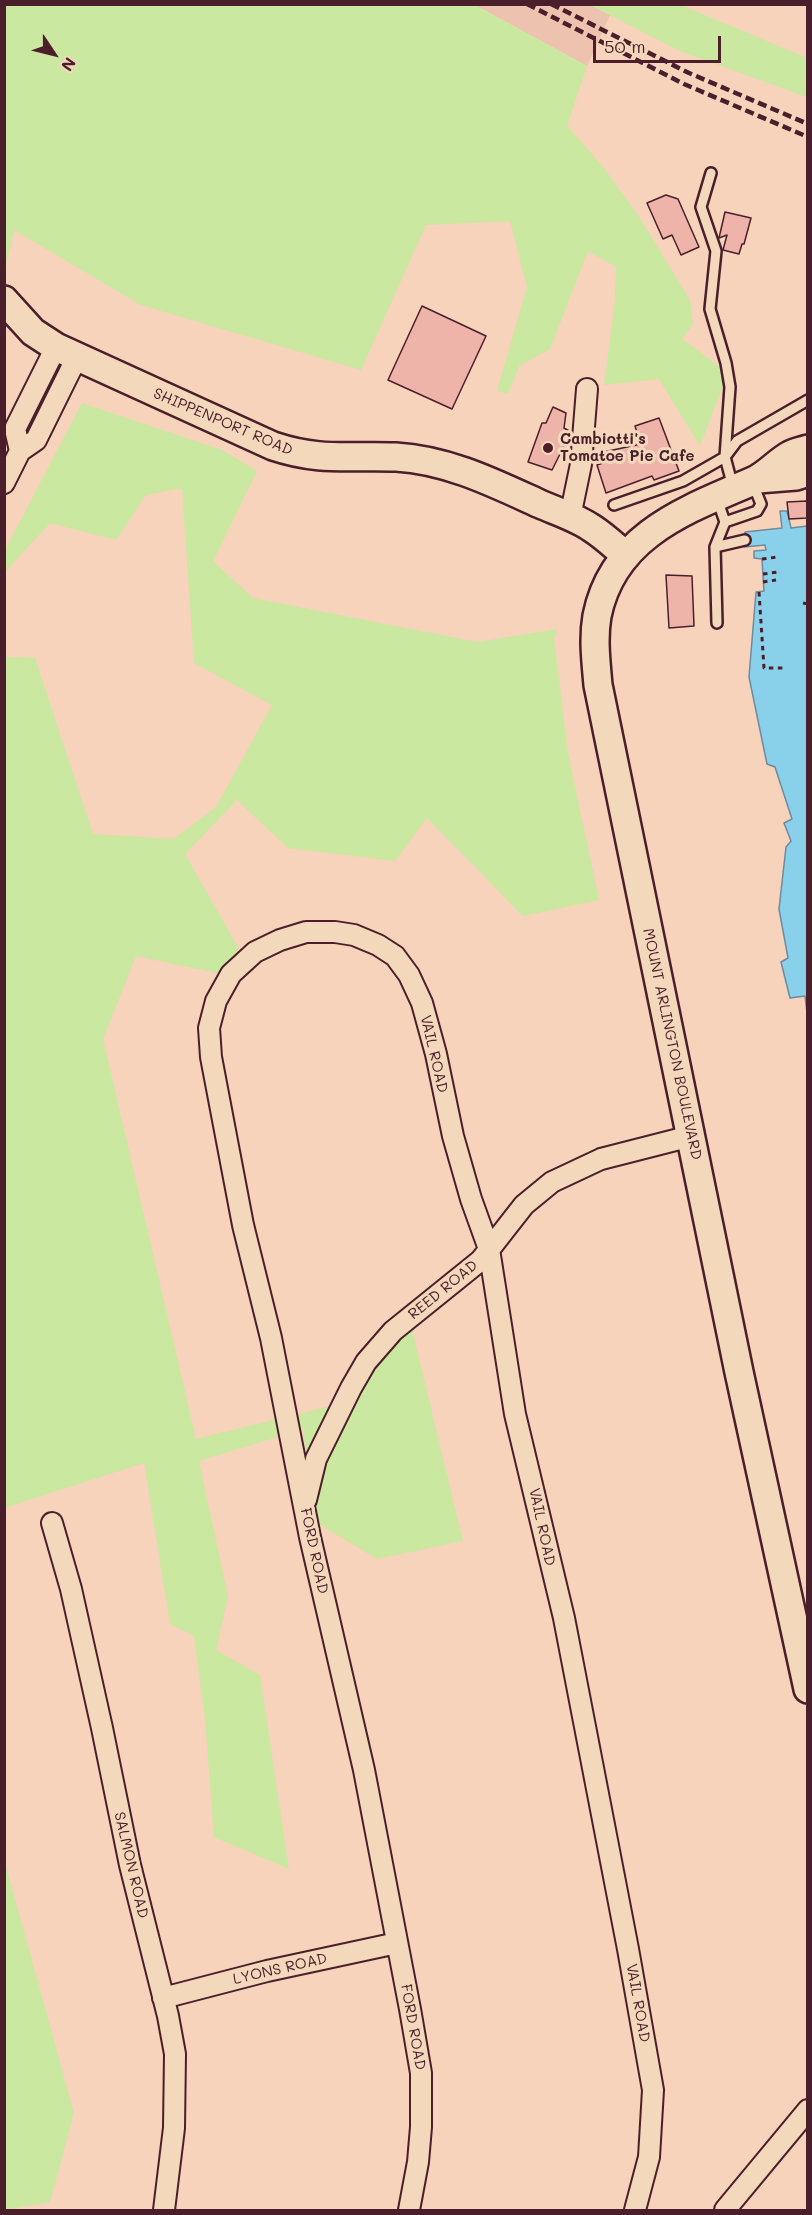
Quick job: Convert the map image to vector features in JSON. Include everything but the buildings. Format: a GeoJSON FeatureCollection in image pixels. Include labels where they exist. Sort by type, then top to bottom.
{"type":"FeatureCollection","features":[{"type":"Feature","properties":{"kind":"main road","name":"SHIPPENPORT ROAD"},"geometry":{"type":"LineString","coordinates":[[4,300],[33,332],[66,352],[257,439],[291,452],[325,458],[395,457],[423,460],[475,475],[589,526],[626,555]]}},
{"type":"Feature","properties":{"kind":"main road"},"geometry":{"type":"LineString","coordinates":[[740,487],[790,455],[807,449]]}},
{"type":"Feature","properties":{"kind":"main road"},"geometry":{"type":"LineString","coordinates":[[740,487],[807,472]]}},
{"type":"Feature","properties":{"kind":"main road","name":"MOUNT ARLINGTON BOULEVARD"},"geometry":{"type":"LineString","coordinates":[[740,487],[670,518],[642,538],[626,555],[608,585],[597,617],[595,647],[598,685],[807,1689]]}},
{"type":"Feature","properties":{"kind":"street"},"geometry":{"type":"LineString","coordinates":[[4,483],[21,451],[36,440],[66,352]]}},
{"type":"Feature","properties":{"kind":"street"},"geometry":{"type":"LineString","coordinates":[[570,517],[581,464],[587,389]]}},
{"type":"Feature","properties":{"kind":"street","name":"VAIL ROAD"},"geometry":{"type":"LineString","coordinates":[[297,935],[306,932],[354,934],[395,956],[409,975],[422,1003],[436,1054],[453,1136],[471,1199],[489,1249],[514,1405],[564,1618],[653,2090],[650,2157],[635,2211]]}},
{"type":"Feature","properties":{"kind":"street","name":"FORD ROAD"},"geometry":{"type":"LineString","coordinates":[[297,935],[279,940],[255,952],[231,974],[216,1001],[209,1028],[211,1056],[215,1087],[243,1225],[271,1338],[304,1508],[364,1770],[421,2073],[421,2127],[418,2162],[409,2211]]}},
{"type":"Feature","properties":{"kind":"street","name":"REED ROAD"},"geometry":{"type":"LineString","coordinates":[[304,1508],[316,1459],[366,1362],[393,1331],[481,1260],[524,1205],[552,1182],[601,1159],[691,1136]]}},
{"type":"Feature","properties":{"kind":"street","name":"SALMON ROAD"},"geometry":{"type":"LineString","coordinates":[[52,1523],[71,1589],[130,1865],[175,2054],[174,2128],[164,2211]]}},
{"type":"Feature","properties":{"kind":"street","name":"LYONS ROAD"},"geometry":{"type":"LineString","coordinates":[[163,1998],[267,1971],[397,1943]]}},
{"type":"Feature","properties":{"kind":"street"},"geometry":{"type":"LineString","coordinates":[[725,2211],[807,2110]]}},
{"type":"Feature","properties":{"kind":"lane"},"geometry":{"type":"LineString","coordinates":[[711,173],[700,207],[716,251],[710,309],[722,345],[730,387],[725,457],[740,487],[761,504],[757,511],[725,522]]}},
{"type":"Feature","properties":{"kind":"lane"},"geometry":{"type":"LineString","coordinates":[[614,505],[682,481],[725,457],[737,441],[807,400]]}},
{"type":"Feature","properties":{"kind":"lane"},"geometry":{"type":"LineString","coordinates":[[717,623],[715,547],[740,487]]}},
{"type":"Feature","properties":{"kind":"lane"},"geometry":{"type":"LineString","coordinates":[[715,547],[745,540]]}},
{"type":"Feature","properties":{"kind":"path"},"geometry":{"type":"LineString","coordinates":[[762,559],[778,557]]}},
{"type":"Feature","properties":{"kind":"path"},"geometry":{"type":"LineString","coordinates":[[763,573],[778,572]]}},
{"type":"Feature","properties":{"kind":"path"},"geometry":{"type":"LineString","coordinates":[[763,582],[776,580]]}},
{"type":"Feature","properties":{"kind":"path"},"geometry":{"type":"LineString","coordinates":[[759,592],[764,668],[783,668]]}},
{"type":"Feature","properties":{"kind":"shaded area"},"geometry":{"type":"Polygon","coordinates":[[[475,5],[590,5],[610,15],[587,66],[475,5]]]}},
{"type":"Feature","properties":{"kind":"green space"},"geometry":{"type":"Polygon","coordinates":[[[5,5],[475,5],[587,66],[567,126],[604,168],[639,217],[690,300],[693,324],[682,339],[728,373],[700,446],[659,379],[604,385],[615,300],[616,267],[588,251],[550,349],[519,366],[508,394],[497,391],[527,287],[510,221],[426,225],[361,370],[141,305],[14,230],[5,271],[5,5]]]}},
{"type":"Feature","properties":{"kind":"green space"},"geometry":{"type":"Polygon","coordinates":[[[590,5],[681,5],[807,58],[807,97],[680,51],[590,5]]]}},
{"type":"Feature","properties":{"kind":"green space"},"geometry":{"type":"Polygon","coordinates":[[[82,403],[222,450],[257,471],[213,561],[253,598],[477,642],[557,629],[554,639],[568,753],[599,900],[523,916],[427,818],[395,861],[288,848],[237,800],[185,854],[239,949],[217,973],[136,956],[103,1039],[196,1439],[343,1403],[409,1317],[463,1541],[377,1559],[314,1521],[303,1429],[199,1461],[228,1596],[216,1650],[260,1675],[289,1869],[214,1837],[205,1719],[194,1636],[170,1624],[144,1463],[4,1508],[5,657],[35,658],[93,834],[174,839],[216,807],[272,705],[194,663],[182,488],[146,495],[116,540],[50,523],[5,572],[5,550],[82,403]]]}},
{"type":"Feature","properties":{"kind":"green space"},"geometry":{"type":"Polygon","coordinates":[[[4,1859],[74,2113],[50,2202],[4,2210],[4,1859]]]}},
{"type":"Feature","properties":{"kind":"water"},"geometry":{"type":"Polygon","coordinates":[[[780,511],[787,511],[791,528],[807,526],[807,1013],[805,996],[790,998],[781,962],[788,958],[779,909],[786,847],[791,841],[784,823],[792,819],[775,767],[767,764],[749,677],[756,592],[764,591],[762,559],[754,558],[754,551],[766,550],[765,545],[744,547],[745,532],[782,528],[780,511]]]}},
{"type":"Feature","properties":{"kind":"railway"},"geometry":{"type":"LineString","coordinates":[[527,4],[684,84],[808,137]]}},
{"type":"Feature","properties":{"kind":"railway"},"geometry":{"type":"LineString","coordinates":[[551,4],[689,73],[808,124]]}},
{"type":"Feature","properties":{"kind":"place","name":"Cambiotti's Tomatoe Pie Cafe"},"geometry":{"type":"Point","coordinates":[548,448]}}]}
